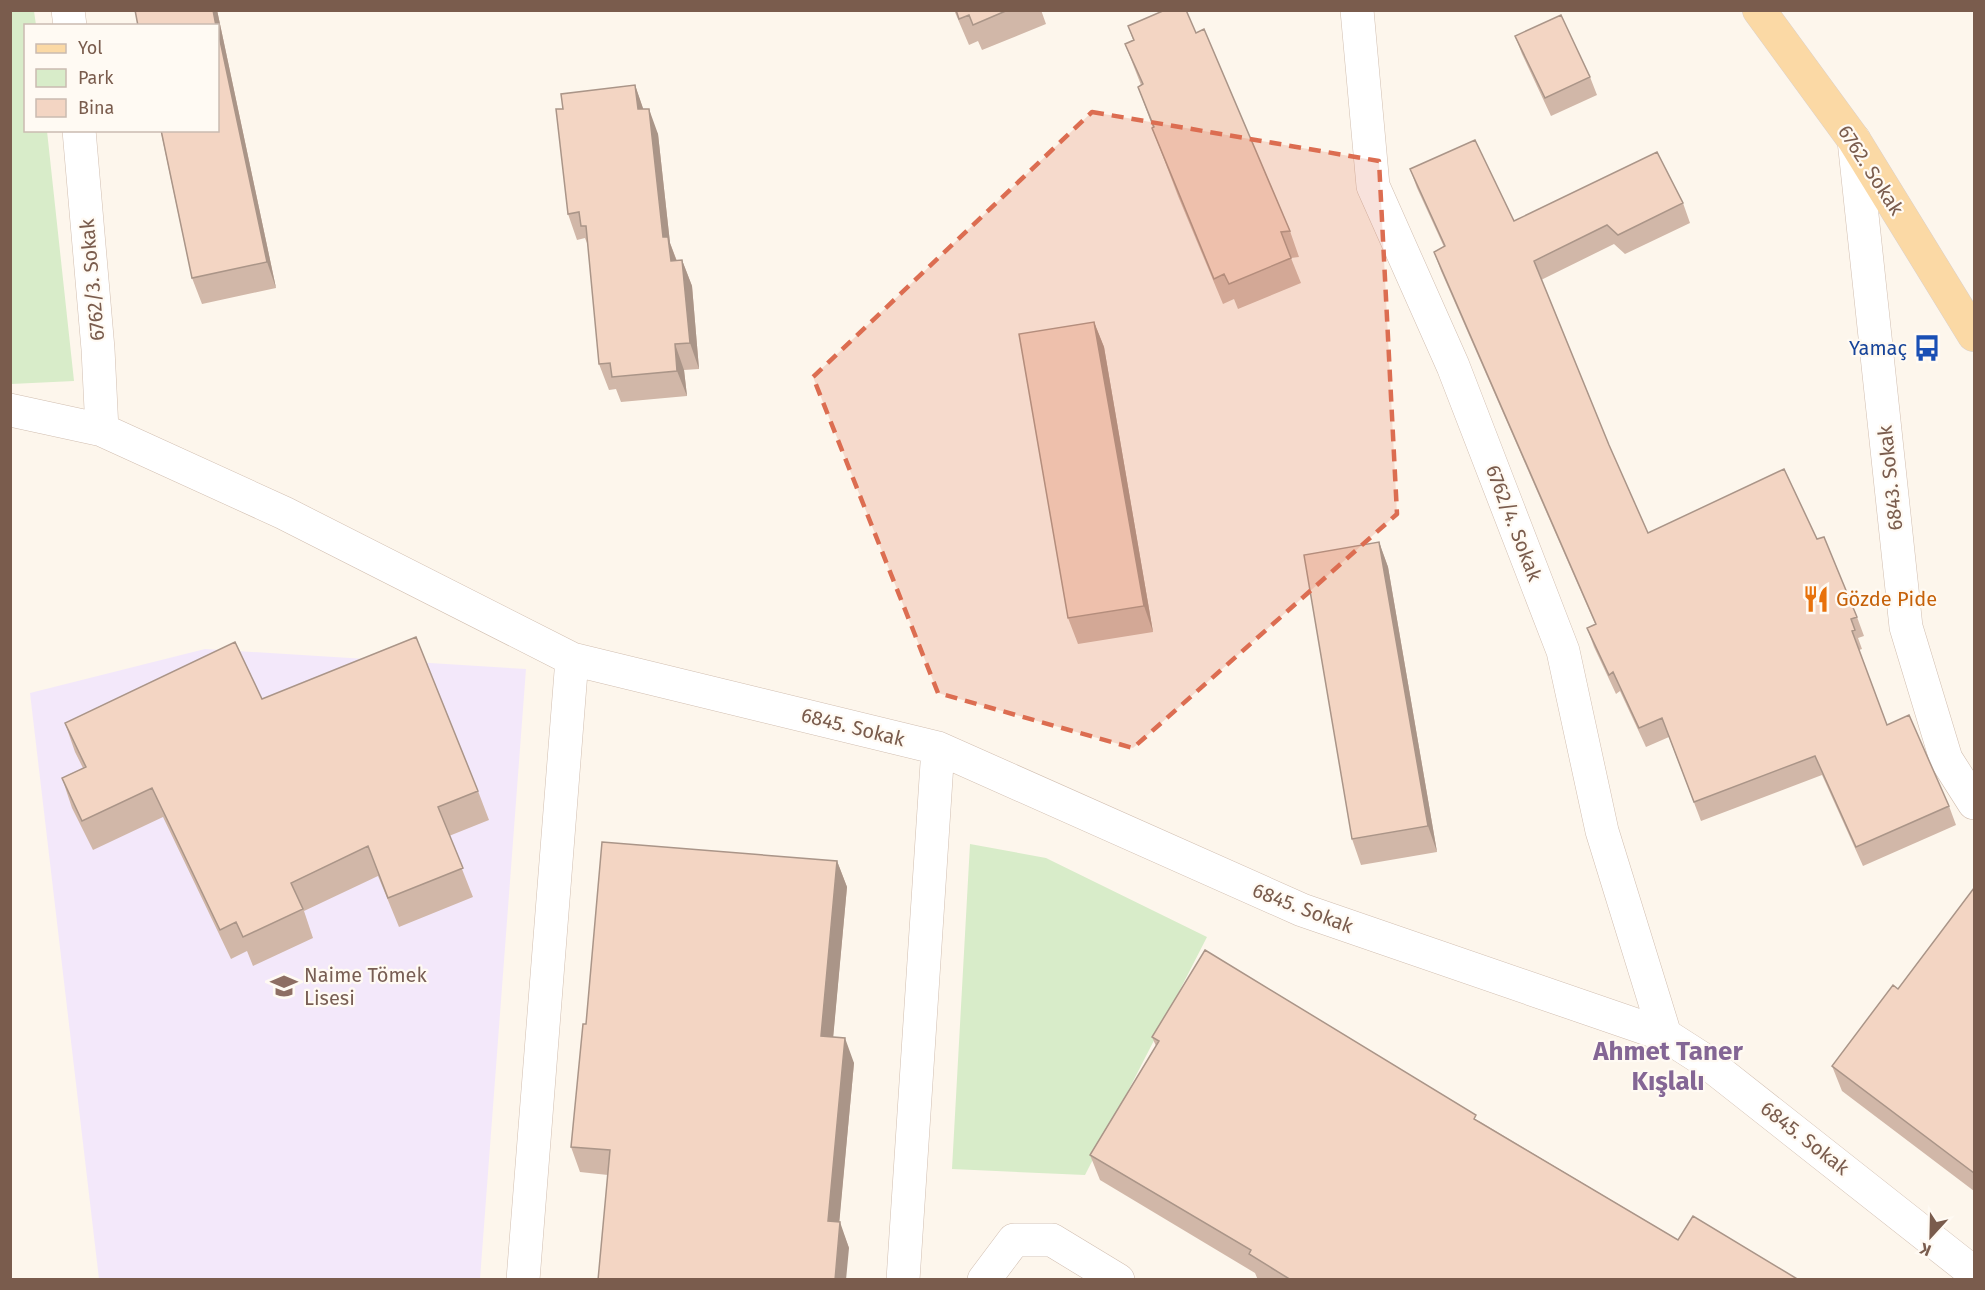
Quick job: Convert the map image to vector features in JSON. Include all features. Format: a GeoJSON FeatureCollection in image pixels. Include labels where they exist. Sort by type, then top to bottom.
{"type":"FeatureCollection","features":[{"type":"Feature","properties":{"kind":"main road","name":"6762. Sokak"},"geometry":{"type":"LineString","coordinates":[[1759,10],[1854,140],[1974,335]]}},
{"type":"Feature","properties":{"kind":"street","name":"6762/4. Sokak"},"geometry":{"type":"LineString","coordinates":[[1358,13],[1373,186],[1453,366],[1563,651],[1602,831],[1665,1035]]}},
{"type":"Feature","properties":{"kind":"street","name":"6762/3. Sokak"},"geometry":{"type":"LineString","coordinates":[[79,132],[98,349],[102,430]]}},
{"type":"Feature","properties":{"kind":"street","name":"6843. Sokak"},"geometry":{"type":"LineString","coordinates":[[1854,140],[1906,627],[1946,759],[1974,803]]}},
{"type":"Feature","properties":{"kind":"street","name":"6845. Sokak"},"geometry":{"type":"LineString","coordinates":[[10,410],[102,430],[284,513],[572,659],[938,748],[1302,910],[1665,1035],[1704,1060],[1974,1273]]}},
{"type":"Feature","properties":{"kind":"street"},"geometry":{"type":"LineString","coordinates":[[523,1280],[572,659]]}},
{"type":"Feature","properties":{"kind":"street"},"geometry":{"type":"LineString","coordinates":[[903,1280],[938,748]]}},
{"type":"Feature","properties":{"kind":"street"},"geometry":{"type":"LineString","coordinates":[[984,1280],[1014,1240],[1052,1240],[1118,1280]]}},
{"type":"Feature","properties":{"kind":"highlighted area"},"geometry":{"type":"Polygon","coordinates":[[[1092,112],[1379,161],[1397,514],[1133,748],[938,693],[813,377],[1092,112]]]}},
{"type":"Feature","properties":{"kind":"shaded area","name":"Naime Tömek Lisesi"},"geometry":{"type":"Polygon","coordinates":[[[205,649],[526,669],[480,1279],[99,1279],[30,693],[205,649]]]}},
{"type":"Feature","properties":{"kind":"green space"},"geometry":{"type":"Polygon","coordinates":[[[11,10],[34,11],[36,24],[24,24],[24,132],[47,132],[74,381],[11,384],[11,10]]]}},
{"type":"Feature","properties":{"kind":"green space"},"geometry":{"type":"Polygon","coordinates":[[[970,844],[1046,858],[1207,937],[1085,1175],[952,1169],[970,844]]]}},
{"type":"Feature","properties":{"kind":"building"},"geometry":{"type":"Polygon","coordinates":[[[135,10],[213,10],[216,24],[138,24],[135,10]]]}},
{"type":"Feature","properties":{"kind":"building"},"geometry":{"type":"Polygon","coordinates":[[[956,10],[1008,10],[973,25],[969,15],[959,19],[956,10]]]}},
{"type":"Feature","properties":{"kind":"building"},"geometry":{"type":"Polygon","coordinates":[[[1165,10],[1186,10],[1196,33],[1204,29],[1290,231],[1281,232],[1291,258],[1229,284],[1224,274],[1214,279],[1152,128],[1154,127],[1138,87],[1143,84],[1125,44],[1134,40],[1128,26],[1165,10]]]}},
{"type":"Feature","properties":{"kind":"building"},"geometry":{"type":"Polygon","coordinates":[[[1561,15],[1590,77],[1545,98],[1515,36],[1561,15]]]}},
{"type":"Feature","properties":{"kind":"building"},"geometry":{"type":"Polygon","coordinates":[[[219,36],[267,262],[192,278],[161,132],[219,132],[219,36]]]}},
{"type":"Feature","properties":{"kind":"building"},"geometry":{"type":"Polygon","coordinates":[[[635,85],[638,109],[649,109],[663,237],[668,237],[671,261],[682,260],[690,343],[675,344],[677,371],[612,377],[610,363],[599,364],[586,226],[581,226],[579,212],[568,214],[556,109],[563,109],[561,94],[635,85]]]}},
{"type":"Feature","properties":{"kind":"building"},"geometry":{"type":"Polygon","coordinates":[[[1475,140],[1514,221],[1657,152],[1683,203],[1618,235],[1607,225],[1534,261],[1609,445],[1648,533],[1784,469],[1817,539],[1824,537],[1857,617],[1851,619],[1855,630],[1852,631],[1887,725],[1909,715],[1949,806],[1856,847],[1815,756],[1694,802],[1662,718],[1639,728],[1613,672],[1609,675],[1587,628],[1596,624],[1434,252],[1445,246],[1410,169],[1475,140]]]}},
{"type":"Feature","properties":{"kind":"building"},"geometry":{"type":"Polygon","coordinates":[[[1094,322],[1144,606],[1068,618],[1019,334],[1094,322]]]}},
{"type":"Feature","properties":{"kind":"building"},"geometry":{"type":"Polygon","coordinates":[[[1379,542],[1428,826],[1352,839],[1304,555],[1379,542]]]}},
{"type":"Feature","properties":{"kind":"building"},"geometry":{"type":"Polygon","coordinates":[[[416,637],[478,791],[438,807],[463,868],[388,898],[368,846],[291,883],[303,909],[243,937],[236,922],[220,930],[152,788],[82,821],[62,778],[86,767],[65,723],[235,642],[262,699],[416,637]]]}},
{"type":"Feature","properties":{"kind":"building"},"geometry":{"type":"Polygon","coordinates":[[[602,842],[837,861],[821,1036],[845,1038],[828,1221],[840,1222],[835,1280],[598,1280],[610,1150],[571,1147],[583,1024],[586,1024],[602,842]]]}},
{"type":"Feature","properties":{"kind":"building"},"geometry":{"type":"Polygon","coordinates":[[[1974,888],[1974,1173],[1832,1066],[1893,985],[1898,989],[1974,888]]]}},
{"type":"Feature","properties":{"kind":"building"},"geometry":{"type":"Polygon","coordinates":[[[1205,950],[1476,1115],[1474,1119],[1678,1240],[1693,1216],[1799,1280],[1291,1280],[1249,1254],[1251,1250],[1090,1155],[1159,1041],[1152,1037],[1205,950]]]}},
{"type":"Feature","properties":{"kind":"place","name":"Yamaç"},"geometry":{"type":"Point","coordinates":[1927,348]}},
{"type":"Feature","properties":{"kind":"place","name":"Gözde Pide"},"geometry":{"type":"Point","coordinates":[1816,599]}},
{"type":"Feature","properties":{"kind":"place","name":"Naime Tömek Lisesi"},"geometry":{"type":"Point","coordinates":[284,986]}},
{"type":"Feature","properties":{"kind":"district","name":"Ahmet Taner Kışlalı"},"geometry":{"type":"Point","coordinates":[1668,1066]}}]}
